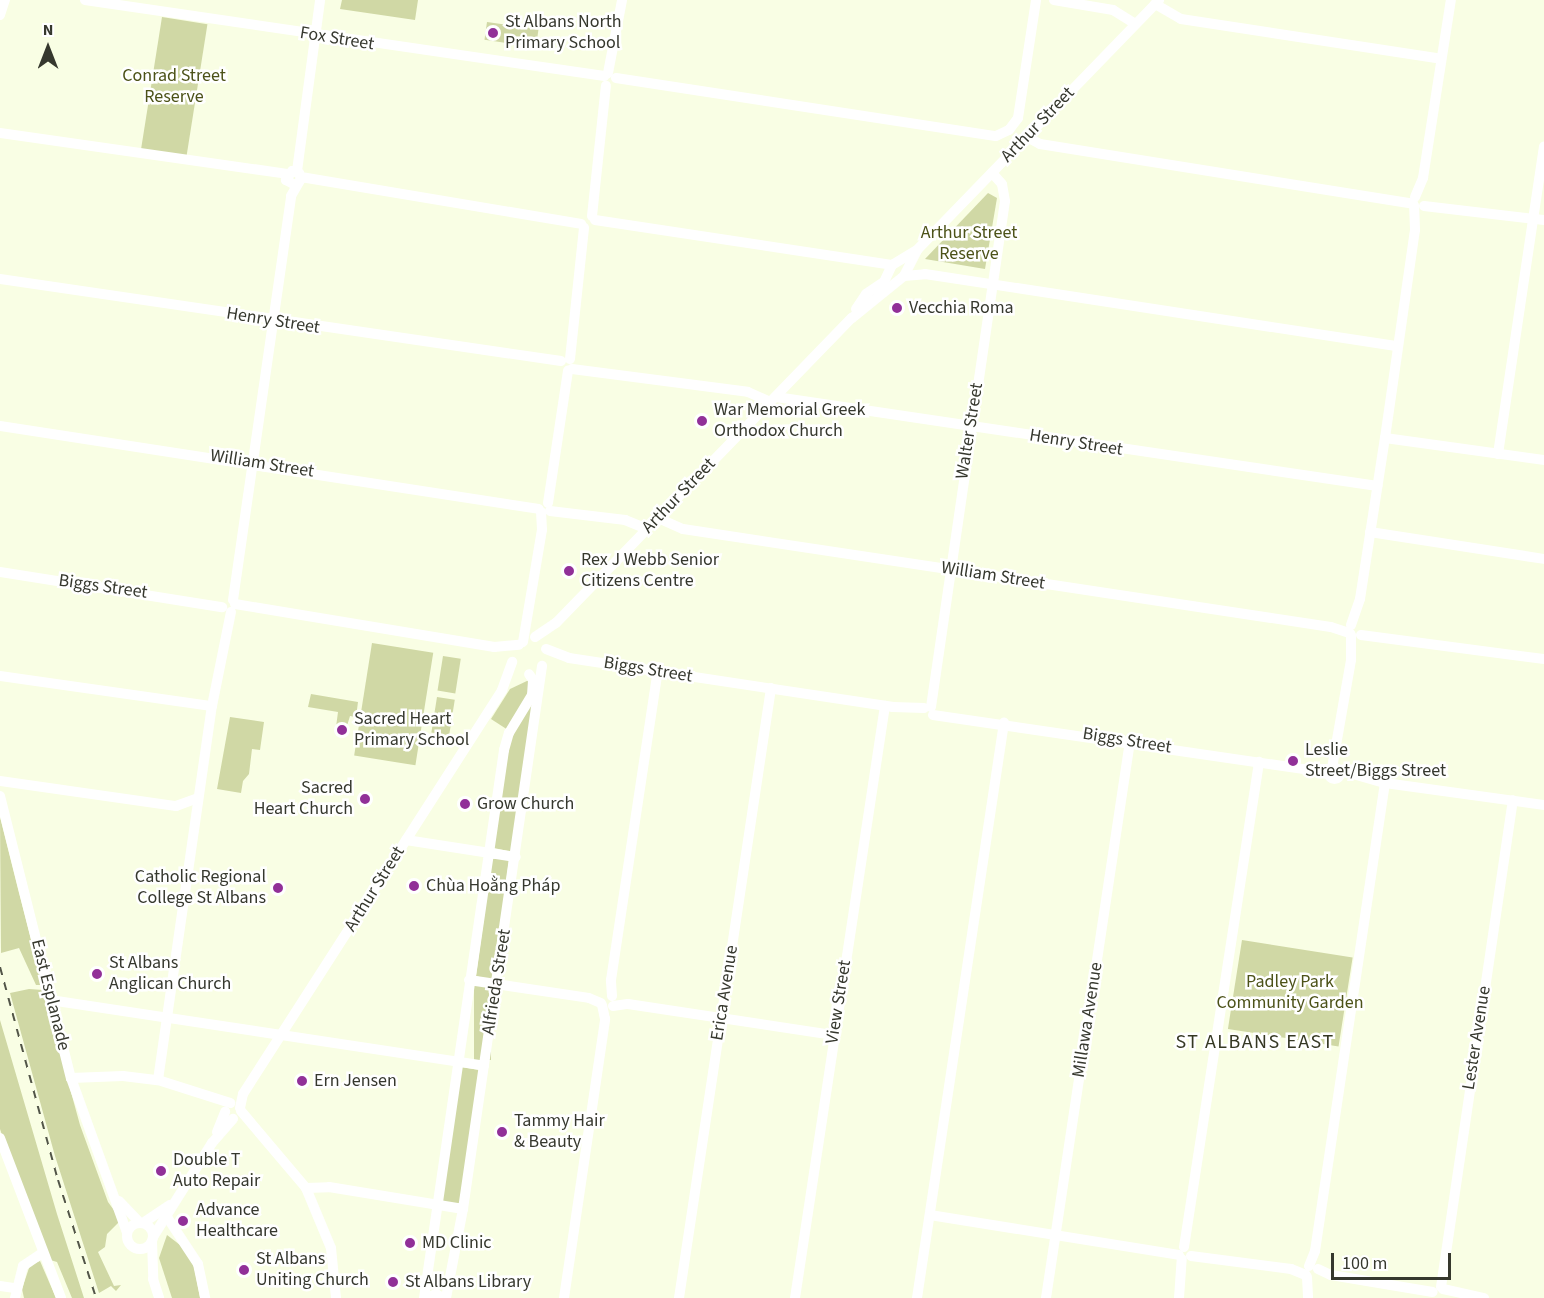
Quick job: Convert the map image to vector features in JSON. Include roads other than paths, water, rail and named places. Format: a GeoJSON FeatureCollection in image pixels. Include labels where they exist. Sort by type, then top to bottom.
{"type":"FeatureCollection","features":[{"type":"Feature","properties":{"kind":"street"},"geometry":{"type":"LineString","coordinates":[[0,16],[5,0]]}},
{"type":"Feature","properties":{"kind":"street","name":"Fox Street"},"geometry":{"type":"LineString","coordinates":[[85,0],[986,136],[1005,133],[1019,113],[1036,0]]}},
{"type":"Feature","properties":{"kind":"street"},"geometry":{"type":"LineString","coordinates":[[158,1080],[198,798],[295,178],[320,0]]}},
{"type":"Feature","properties":{"kind":"street"},"geometry":{"type":"LineString","coordinates":[[546,648],[528,641],[528,620],[622,0]]}},
{"type":"Feature","properties":{"kind":"street"},"geometry":{"type":"LineString","coordinates":[[1053,0],[1113,10],[1135,24]]}},
{"type":"Feature","properties":{"kind":"street"},"geometry":{"type":"LineString","coordinates":[[1335,772],[1336,752],[1451,0]]}},
{"type":"Feature","properties":{"kind":"street"},"geometry":{"type":"LineString","coordinates":[[1157,2],[1181,19],[1441,59]]}},
{"type":"Feature","properties":{"kind":"street","name":"Arthur Street"},"geometry":{"type":"LineString","coordinates":[[232,1111],[502,690],[512,661],[528,641],[556,623],[852,318],[866,294],[898,270],[1157,2]]}},
{"type":"Feature","properties":{"kind":"street"},"geometry":{"type":"LineString","coordinates":[[0,8],[0,16]]}},
{"type":"Feature","properties":{"kind":"street"},"geometry":{"type":"LineString","coordinates":[[0,133],[869,263],[898,270],[993,285],[1398,346]]}},
{"type":"Feature","properties":{"kind":"street"},"geometry":{"type":"LineString","coordinates":[[1027,137],[1040,144],[1538,220]]}},
{"type":"Feature","properties":{"kind":"street"},"geometry":{"type":"LineString","coordinates":[[1498,453],[1538,220],[1544,146]]}},
{"type":"Feature","properties":{"kind":"street","name":"Walter Street"},"geometry":{"type":"LineString","coordinates":[[928,710],[1005,196],[1001,183],[992,173]]}},
{"type":"Feature","properties":{"kind":"street","name":"Henry Street"},"geometry":{"type":"LineString","coordinates":[[0,279],[589,368],[755,394],[773,400],[1377,486]]}},
{"type":"Feature","properties":{"kind":"street","name":"William Street"},"geometry":{"type":"LineString","coordinates":[[0,426],[545,507],[625,520],[647,529]]}},
{"type":"Feature","properties":{"kind":"street"},"geometry":{"type":"LineString","coordinates":[[1385,438],[1544,460]]}},
{"type":"Feature","properties":{"kind":"street","name":"William Street"},"geometry":{"type":"LineString","coordinates":[[658,518],[683,529],[1544,659]]}},
{"type":"Feature","properties":{"kind":"street"},"geometry":{"type":"LineString","coordinates":[[1370,532],[1544,560]]}},
{"type":"Feature","properties":{"kind":"street","name":"Biggs Street"},"geometry":{"type":"LineString","coordinates":[[0,572],[494,647],[528,641]]}},
{"type":"Feature","properties":{"kind":"street","name":"Arthur Street"},"geometry":{"type":"LineString","coordinates":[[502,690],[543,664],[546,648],[556,623]]}},
{"type":"Feature","properties":{"kind":"street","name":"Biggs Street"},"geometry":{"type":"LineString","coordinates":[[494,647],[526,674]]}},
{"type":"Feature","properties":{"kind":"street","name":"Biggs Street"},"geometry":{"type":"LineString","coordinates":[[546,648],[569,658],[885,706],[928,710],[1335,772],[1385,783],[1544,805]]}},
{"type":"Feature","properties":{"kind":"street","name":"Biggs Street"},"geometry":{"type":"LineString","coordinates":[[543,664],[569,658]]}},
{"type":"Feature","properties":{"kind":"street","name":"Alfrieda Street"},"geometry":{"type":"LineString","coordinates":[[444,1298],[463,1209],[543,664]]}},
{"type":"Feature","properties":{"kind":"street"},"geometry":{"type":"LineString","coordinates":[[564,1298],[658,671]]}},
{"type":"Feature","properties":{"kind":"street","name":"Alfrieda Street"},"geometry":{"type":"LineString","coordinates":[[425,1298],[456,1062],[507,740],[532,695],[533,681],[526,674]]}},
{"type":"Feature","properties":{"kind":"street"},"geometry":{"type":"LineString","coordinates":[[0,676],[212,706]]}},
{"type":"Feature","properties":{"kind":"street","name":"Erica Avenue"},"geometry":{"type":"LineString","coordinates":[[679,1298],[771,688]]}},
{"type":"Feature","properties":{"kind":"street","name":"View Street"},"geometry":{"type":"LineString","coordinates":[[795,1298],[885,706]]}},
{"type":"Feature","properties":{"kind":"street"},"geometry":{"type":"LineString","coordinates":[[917,1298],[927,1231],[933,1215],[932,1197],[1004,723]]}},
{"type":"Feature","properties":{"kind":"street","name":"Millawa Avenue"},"geometry":{"type":"LineString","coordinates":[[1046,1298],[1130,741]]}},
{"type":"Feature","properties":{"kind":"street"},"geometry":{"type":"LineString","coordinates":[[1179,1298],[1259,762]]}},
{"type":"Feature","properties":{"kind":"street"},"geometry":{"type":"LineString","coordinates":[[0,781],[176,806],[189,813],[195,821]]}},
{"type":"Feature","properties":{"kind":"street"},"geometry":{"type":"LineString","coordinates":[[1308,1296],[1385,783]]}},
{"type":"Feature","properties":{"kind":"street","name":"East Esplanade"},"geometry":{"type":"LineString","coordinates":[[0,796],[71,1078],[127,1233]]}},
{"type":"Feature","properties":{"kind":"street"},"geometry":{"type":"LineString","coordinates":[[176,806],[198,798]]}},
{"type":"Feature","properties":{"kind":"street","name":"Lester Avenue"},"geometry":{"type":"LineString","coordinates":[[1438,1291],[1512,800]]}},
{"type":"Feature","properties":{"kind":"street"},"geometry":{"type":"LineString","coordinates":[[406,840],[516,857]]}},
{"type":"Feature","properties":{"kind":"street"},"geometry":{"type":"LineString","coordinates":[[469,980],[834,1035]]}},
{"type":"Feature","properties":{"kind":"street"},"geometry":{"type":"LineString","coordinates":[[50,1000],[484,1066]]}},
{"type":"Feature","properties":{"kind":"street"},"geometry":{"type":"LineString","coordinates":[[71,1078],[113,1075],[158,1080],[206,1097],[232,1111],[255,1129],[285,1159],[306,1188],[331,1248],[336,1298]]}},
{"type":"Feature","properties":{"kind":"street"},"geometry":{"type":"LineString","coordinates":[[135,1248],[143,1248],[155,1235],[232,1111]]}},
{"type":"Feature","properties":{"kind":"street"},"geometry":{"type":"LineString","coordinates":[[0,1138],[61,1298]]}},
{"type":"Feature","properties":{"kind":"street"},"geometry":{"type":"LineString","coordinates":[[306,1188],[329,1188],[463,1209]]}},
{"type":"Feature","properties":{"kind":"street","name":"East Esplanade"},"geometry":{"type":"LineString","coordinates":[[111,1191],[141,1223]]}},
{"type":"Feature","properties":{"kind":"street"},"geometry":{"type":"LineString","coordinates":[[152,1264],[135,1248],[127,1233],[176,1199]]}},
{"type":"Feature","properties":{"kind":"street"},"geometry":{"type":"LineString","coordinates":[[933,1215],[1484,1298]]}},
{"type":"Feature","properties":{"kind":"street"},"geometry":{"type":"LineString","coordinates":[[167,1217],[198,1263],[205,1298]]}},
{"type":"Feature","properties":{"kind":"street"},"geometry":{"type":"LineString","coordinates":[[141,1223],[152,1229],[155,1235],[152,1264],[159,1298]]}},
{"type":"Feature","properties":{"kind":"street"},"geometry":{"type":"LineString","coordinates":[[155,1235],[177,1233]]}},
{"type":"Feature","properties":{"kind":"street"},"geometry":{"type":"LineString","coordinates":[[0,1286],[15,1293],[23,1266],[42,1253]]}},
{"type":"Feature","properties":{"kind":"street"},"geometry":{"type":"LineString","coordinates":[[425,1298],[436,1294],[444,1298]]}},
{"type":"Feature","properties":{"kind":"railway"},"geometry":{"type":"LineString","coordinates":[[0,967],[58,1180],[96,1298]]}},
{"type":"Feature","properties":{"kind":"place","name":"St Albans North Primary School"},"geometry":{"type":"Point","coordinates":[493,33]}},
{"type":"Feature","properties":{"kind":"place","name":"Vecchia Roma"},"geometry":{"type":"Point","coordinates":[897,308]}},
{"type":"Feature","properties":{"kind":"place","name":"War Memorial Greek Orthodox Church"},"geometry":{"type":"Point","coordinates":[702,421]}},
{"type":"Feature","properties":{"kind":"place","name":"Rex J Webb Senior Citizens Centre"},"geometry":{"type":"Point","coordinates":[569,571]}},
{"type":"Feature","properties":{"kind":"place","name":"Sacred Heart Primary School"},"geometry":{"type":"Point","coordinates":[342,730]}},
{"type":"Feature","properties":{"kind":"place","name":"Leslie Street/Biggs Street"},"geometry":{"type":"Point","coordinates":[1293,761]}},
{"type":"Feature","properties":{"kind":"place","name":"Sacred Heart Church"},"geometry":{"type":"Point","coordinates":[365,799]}},
{"type":"Feature","properties":{"kind":"place","name":"Grow Church"},"geometry":{"type":"Point","coordinates":[465,804]}},
{"type":"Feature","properties":{"kind":"place","name":"Chùa Hoằng Pháp"},"geometry":{"type":"Point","coordinates":[414,886]}},
{"type":"Feature","properties":{"kind":"place","name":"Catholic Regional College St Albans"},"geometry":{"type":"Point","coordinates":[278,888]}},
{"type":"Feature","properties":{"kind":"place","name":"St Albans Anglican Church"},"geometry":{"type":"Point","coordinates":[97,974]}},
{"type":"Feature","properties":{"kind":"place","name":"Ern Jensen"},"geometry":{"type":"Point","coordinates":[302,1081]}},
{"type":"Feature","properties":{"kind":"place","name":"Tammy Hair & Beauty"},"geometry":{"type":"Point","coordinates":[502,1132]}},
{"type":"Feature","properties":{"kind":"place","name":"Double T Auto Repair"},"geometry":{"type":"Point","coordinates":[161,1171]}},
{"type":"Feature","properties":{"kind":"place","name":"Advance Healthcare"},"geometry":{"type":"Point","coordinates":[183,1221]}},
{"type":"Feature","properties":{"kind":"place","name":"MD Clinic"},"geometry":{"type":"Point","coordinates":[410,1243]}},
{"type":"Feature","properties":{"kind":"place","name":"St Albans Uniting Church"},"geometry":{"type":"Point","coordinates":[244,1270]}},
{"type":"Feature","properties":{"kind":"place","name":"St Albans Library"},"geometry":{"type":"Point","coordinates":[393,1282]}},
{"type":"Feature","properties":{"kind":"district","name":"ST ALBANS EAST"},"geometry":{"type":"Point","coordinates":[1255,1042]}},
{"type":"Feature","properties":{"kind":"park label","name":"Conrad Street Reserve"},"geometry":{"type":"Point","coordinates":[174,88]}},
{"type":"Feature","properties":{"kind":"park label","name":"Arthur Street Reserve"},"geometry":{"type":"Point","coordinates":[969,244]}},
{"type":"Feature","properties":{"kind":"park label","name":"Padley Park Community Garden"},"geometry":{"type":"Point","coordinates":[1290,993]}}]}
